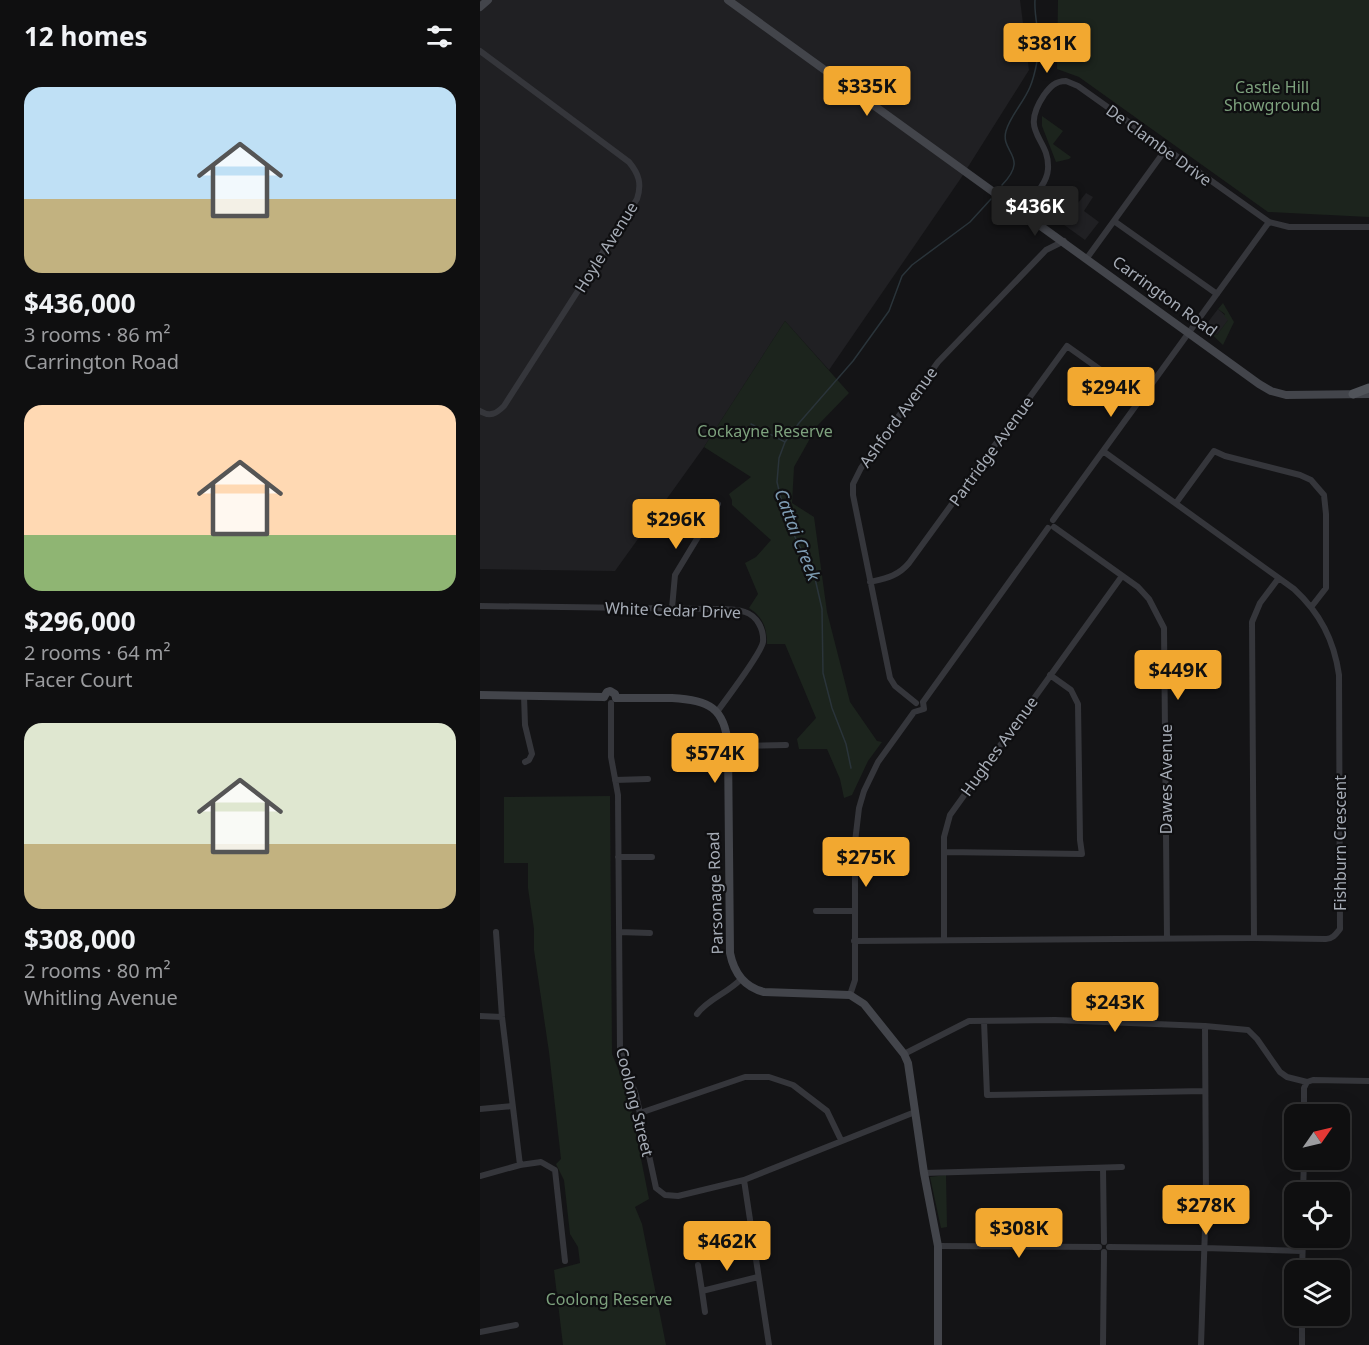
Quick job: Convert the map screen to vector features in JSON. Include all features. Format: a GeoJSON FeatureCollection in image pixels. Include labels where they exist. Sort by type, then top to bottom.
{"type":"FeatureCollection","features":[{"type":"Feature","properties":{"kind":"main road"},"geometry":{"type":"LineString","coordinates":[[1353,394],[1369,388]]}},
{"type":"Feature","properties":{"kind":"street"},"geometry":{"type":"LineString","coordinates":[[480,7],[488,0]]}},
{"type":"Feature","properties":{"kind":"street","name":"Carrington Road"},"geometry":{"type":"LineString","coordinates":[[728,0],[1271,391],[1286,395],[1369,394]]}},
{"type":"Feature","properties":{"kind":"street","name":"Hoyle Avenue"},"geometry":{"type":"LineString","coordinates":[[480,51],[629,162],[636,171],[640,190],[629,211],[504,406],[493,414],[483,413]]}},
{"type":"Feature","properties":{"kind":"street","name":"De Clambe Drive"},"geometry":{"type":"LineString","coordinates":[[1021,211],[1047,174],[1047,159],[1034,128],[1034,116],[1038,104],[1049,88],[1057,82],[1066,81],[1074,83],[1269,222],[1288,227],[1369,227]]}},
{"type":"Feature","properties":{"kind":"street"},"geometry":{"type":"LineString","coordinates":[[1087,258],[1166,150]]}},
{"type":"Feature","properties":{"kind":"street"},"geometry":{"type":"LineString","coordinates":[[1114,221],[1217,294]]}},
{"type":"Feature","properties":{"kind":"street"},"geometry":{"type":"LineString","coordinates":[[850,995],[855,980],[856,825],[864,791],[872,773],[886,750],[1052,525],[1140,398],[1269,222]]}},
{"type":"Feature","properties":{"kind":"street","name":"Ashford Avenue"},"geometry":{"type":"LineString","coordinates":[[919,705],[895,686],[890,678],[853,495],[856,476],[938,362],[1046,250],[1064,242]]}},
{"type":"Feature","properties":{"kind":"street","name":"Partridge Avenue"},"geometry":{"type":"LineString","coordinates":[[870,582],[902,572],[1067,346],[1140,398]]}},
{"type":"Feature","properties":{"kind":"street","name":"Fishburn Crescent"},"geometry":{"type":"LineString","coordinates":[[854,941],[1330,939],[1340,929],[1339,675],[1333,645],[1312,606],[1294,589],[1103,451]]}},
{"type":"Feature","properties":{"kind":"street"},"geometry":{"type":"LineString","coordinates":[[1176,503],[1214,451],[1311,480],[1324,495],[1327,576],[1326,588],[1312,606]]}},
{"type":"Feature","properties":{"kind":"street"},"geometry":{"type":"LineString","coordinates":[[672,608],[675,575],[718,504]]}},
{"type":"Feature","properties":{"kind":"street","name":"Dawes Avenue"},"geometry":{"type":"LineString","coordinates":[[1052,525],[1138,587],[1149,598],[1164,628],[1167,938]]}},
{"type":"Feature","properties":{"kind":"street","name":"Hughes Avenue"},"geometry":{"type":"LineString","coordinates":[[944,940],[945,828],[950,815],[1122,576]]}},
{"type":"Feature","properties":{"kind":"street"},"geometry":{"type":"LineString","coordinates":[[1254,938],[1252,622],[1260,603],[1278,579]]}},
{"type":"Feature","properties":{"kind":"street","name":"White Cedar Drive"},"geometry":{"type":"LineString","coordinates":[[480,606],[672,608],[737,610],[749,614],[759,622],[762,645],[717,712]]}},
{"type":"Feature","properties":{"kind":"street"},"geometry":{"type":"LineString","coordinates":[[944,852],[1082,854],[1078,704],[1071,690],[1050,675]]}},
{"type":"Feature","properties":{"kind":"street"},"geometry":{"type":"LineString","coordinates":[[480,695],[692,699],[703,702],[717,712]]}},
{"type":"Feature","properties":{"kind":"street"},"geometry":{"type":"LineString","coordinates":[[524,696],[525,725],[532,754],[525,762]]}},
{"type":"Feature","properties":{"kind":"street","name":"Coolong Street"},"geometry":{"type":"LineString","coordinates":[[610,699],[611,757],[618,795],[620,1050],[634,1088],[656,1188],[664,1196],[678,1196],[744,1180],[915,1112]]}},
{"type":"Feature","properties":{"kind":"street","name":"Parsonage Road"},"geometry":{"type":"LineString","coordinates":[[717,712],[725,725],[728,746],[730,953],[735,970],[741,979]]}},
{"type":"Feature","properties":{"kind":"street"},"geometry":{"type":"LineString","coordinates":[[728,746],[786,745]]}},
{"type":"Feature","properties":{"kind":"street"},"geometry":{"type":"LineString","coordinates":[[615,780],[648,778]]}},
{"type":"Feature","properties":{"kind":"street"},"geometry":{"type":"LineString","coordinates":[[618,857],[652,857]]}},
{"type":"Feature","properties":{"kind":"street"},"geometry":{"type":"LineString","coordinates":[[816,911],[854,911]]}},
{"type":"Feature","properties":{"kind":"street"},"geometry":{"type":"LineString","coordinates":[[496,932],[502,1017],[520,1165]]}},
{"type":"Feature","properties":{"kind":"street"},"geometry":{"type":"LineString","coordinates":[[619,932],[650,933]]}},
{"type":"Feature","properties":{"kind":"street"},"geometry":{"type":"LineString","coordinates":[[697,1014],[704,1006],[730,990],[741,979],[764,992],[850,995],[864,1004],[904,1054],[908,1063],[924,1173],[938,1246],[938,1345]]}},
{"type":"Feature","properties":{"kind":"street"},"geometry":{"type":"LineString","coordinates":[[480,1016],[502,1017]]}},
{"type":"Feature","properties":{"kind":"street"},"geometry":{"type":"LineString","coordinates":[[904,1054],[969,1021],[1055,1020],[1205,1026],[1248,1030],[1280,1072],[1287,1077],[1307,1082],[1313,1080],[1369,1081]]}},
{"type":"Feature","properties":{"kind":"street"},"geometry":{"type":"LineString","coordinates":[[984,1021],[987,1095]]}},
{"type":"Feature","properties":{"kind":"street"},"geometry":{"type":"LineString","coordinates":[[1201,1345],[1206,1200],[1205,1026]]}},
{"type":"Feature","properties":{"kind":"street"},"geometry":{"type":"LineString","coordinates":[[640,1113],[745,1077],[769,1077],[793,1084],[827,1111],[840,1140]]}},
{"type":"Feature","properties":{"kind":"street"},"geometry":{"type":"LineString","coordinates":[[1304,1104],[1304,1088],[1307,1082]]}},
{"type":"Feature","properties":{"kind":"street"},"geometry":{"type":"LineString","coordinates":[[980,1098],[987,1095],[1205,1092]]}},
{"type":"Feature","properties":{"kind":"street"},"geometry":{"type":"LineString","coordinates":[[480,1109],[512,1106]]}},
{"type":"Feature","properties":{"kind":"street"},"geometry":{"type":"LineString","coordinates":[[480,1176],[520,1165],[542,1162],[555,1170],[565,1262]]}},
{"type":"Feature","properties":{"kind":"street"},"geometry":{"type":"LineString","coordinates":[[924,1173],[1122,1167]]}},
{"type":"Feature","properties":{"kind":"street"},"geometry":{"type":"LineString","coordinates":[[1103,1168],[1103,1345]]}},
{"type":"Feature","properties":{"kind":"street"},"geometry":{"type":"LineString","coordinates":[[744,1180],[769,1345]]}},
{"type":"Feature","properties":{"kind":"street"},"geometry":{"type":"LineString","coordinates":[[938,1246],[1302,1251]]}},
{"type":"Feature","properties":{"kind":"street"},"geometry":{"type":"LineString","coordinates":[[1302,1248],[1302,1260]]}},
{"type":"Feature","properties":{"kind":"street"},"geometry":{"type":"LineString","coordinates":[[698,1265],[705,1312]]}},
{"type":"Feature","properties":{"kind":"street"},"geometry":{"type":"LineString","coordinates":[[702,1291],[758,1277]]}},
{"type":"Feature","properties":{"kind":"street"},"geometry":{"type":"LineString","coordinates":[[480,1332],[516,1325]]}},
{"type":"Feature","properties":{"kind":"street"},"geometry":{"type":"LineString","coordinates":[[1302,1326],[1302,1345]]}},
{"type":"Feature","properties":{"kind":"shaded area"},"geometry":{"type":"Polygon","coordinates":[[[480,0],[1020,0],[1029,70],[961,178],[829,370],[785,321],[704,447],[615,571],[480,569],[480,0]]]}},
{"type":"Feature","properties":{"kind":"shaded area"},"geometry":{"type":"Polygon","coordinates":[[[1064,192],[1078,203],[1086,193],[1093,197],[1084,211],[1099,222],[1085,240],[1049,214],[1064,192]]]}},
{"type":"Feature","properties":{"kind":"shaded area"},"geometry":{"type":"Polygon","coordinates":[[[1218,309],[1229,319],[1217,335],[1205,326],[1218,309]]]}},
{"type":"Feature","properties":{"kind":"green space","name":"Castle Hill Showground"},"geometry":{"type":"Polygon","coordinates":[[[1058,0],[1369,0],[1369,217],[1268,212],[1079,77],[1057,69],[1058,0]]]}},
{"type":"Feature","properties":{"kind":"green space"},"geometry":{"type":"Polygon","coordinates":[[[1042,116],[1063,131],[1053,144],[1071,157],[1069,159],[1056,162],[1042,126],[1042,116]]]}},
{"type":"Feature","properties":{"kind":"green space"},"geometry":{"type":"Polygon","coordinates":[[[1049,189],[1061,197],[1049,213],[1052,219],[1037,207],[1049,189]]]}},
{"type":"Feature","properties":{"kind":"green space"},"geometry":{"type":"Polygon","coordinates":[[[1223,303],[1234,322],[1223,345],[1205,326],[1217,335],[1228,320],[1225,314],[1218,309],[1223,303]]]}},
{"type":"Feature","properties":{"kind":"green space","name":"Cockayne Reserve"},"geometry":{"type":"Polygon","coordinates":[[[785,321],[849,393],[817,426],[794,467],[792,503],[814,517],[827,612],[850,702],[877,741],[882,742],[868,761],[852,795],[844,798],[840,779],[827,749],[799,749],[797,739],[816,718],[785,644],[767,644],[763,623],[758,615],[749,608],[758,594],[745,563],[756,557],[771,540],[732,505],[729,494],[751,477],[704,447],[785,321]]]}},
{"type":"Feature","properties":{"kind":"green space","name":"Coolong Reserve"},"geometry":{"type":"Polygon","coordinates":[[[610,796],[612,1054],[628,1093],[649,1199],[635,1207],[642,1224],[666,1345],[563,1345],[554,1270],[580,1263],[578,1247],[570,1234],[564,1180],[556,1164],[561,1159],[549,1052],[534,950],[528,863],[504,863],[504,797],[610,796]]]}},
{"type":"Feature","properties":{"kind":"green space"},"geometry":{"type":"Polygon","coordinates":[[[946,1175],[947,1227],[941,1228],[930,1177],[946,1175]]]}},
{"type":"Feature","properties":{"kind":"waterway","name":"Cattai Creek"},"geometry":{"type":"LineString","coordinates":[[1002,185],[1014,167],[1005,138],[1006,131],[1034,77],[1039,41],[1035,0]]}},
{"type":"Feature","properties":{"kind":"waterway","name":"Cattai Creek"},"geometry":{"type":"LineString","coordinates":[[851,768],[846,744],[832,708],[823,673],[822,609],[814,574],[793,533],[783,507],[777,482],[779,458],[785,442],[799,423],[853,361],[889,311],[902,276],[912,265],[970,222],[991,199]]}},
{"type":"Feature","properties":{"kind":"waterway"},"geometry":{"type":"LineString","coordinates":[[751,424],[785,442]]}}]}
